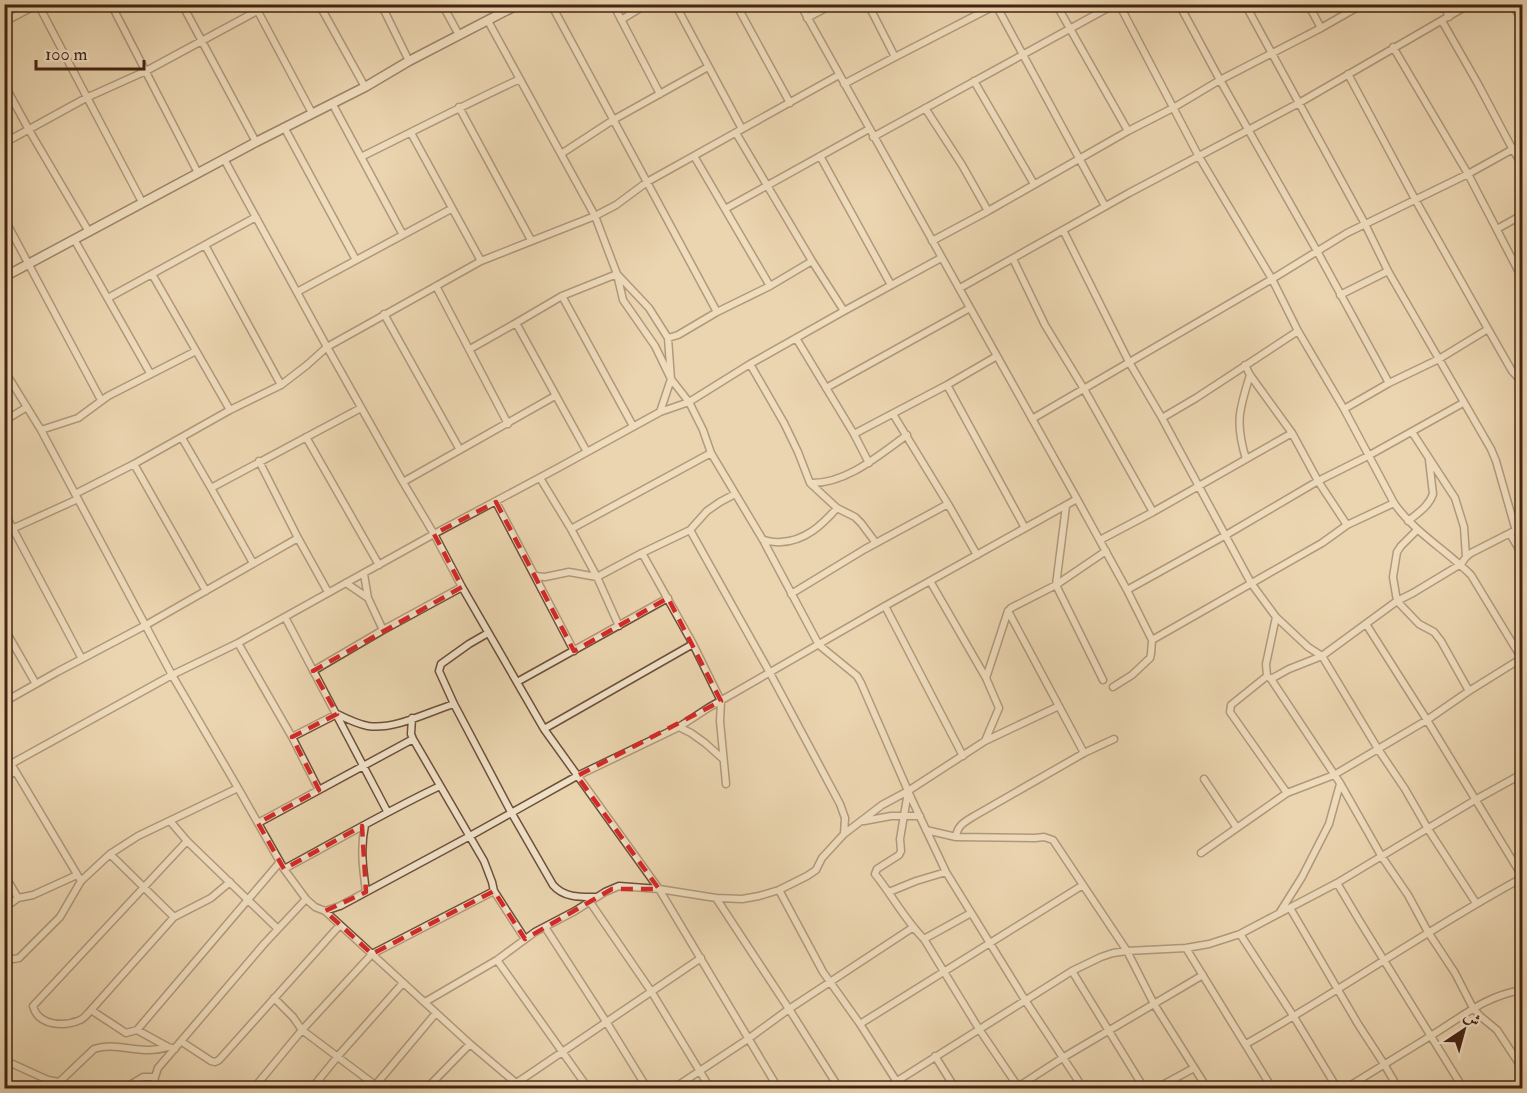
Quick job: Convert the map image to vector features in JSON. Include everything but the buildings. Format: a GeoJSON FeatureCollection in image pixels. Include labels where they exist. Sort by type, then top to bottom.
{"type":"FeatureCollection","features":[{"type":"Feature","properties":{"kind":"street"},"geometry":{"type":"LineString","coordinates":[[4,22],[38,4],[142,202]]}},
{"type":"Feature","properties":{"kind":"street"},"geometry":{"type":"LineString","coordinates":[[111,4],[198,173]]}},
{"type":"Feature","properties":{"kind":"street"},"geometry":{"type":"LineString","coordinates":[[182,4],[256,142]]}},
{"type":"Feature","properties":{"kind":"street"},"geometry":{"type":"LineString","coordinates":[[320,4],[365,87]]}},
{"type":"Feature","properties":{"kind":"street"},"geometry":{"type":"LineString","coordinates":[[381,4],[409,61]]}},
{"type":"Feature","properties":{"kind":"street"},"geometry":{"type":"LineString","coordinates":[[442,4],[459,35]]}},
{"type":"Feature","properties":{"kind":"street"},"geometry":{"type":"LineString","coordinates":[[4,277],[284,127],[365,87],[409,61],[488,21],[506,8],[519,4]]}},
{"type":"Feature","properties":{"kind":"street"},"geometry":{"type":"LineString","coordinates":[[551,4],[717,312]]}},
{"type":"Feature","properties":{"kind":"street"},"geometry":{"type":"LineString","coordinates":[[613,4],[660,94]]}},
{"type":"Feature","properties":{"kind":"street"},"geometry":{"type":"LineString","coordinates":[[621,20],[647,4]]}},
{"type":"Feature","properties":{"kind":"street"},"geometry":{"type":"LineString","coordinates":[[675,4],[767,186],[844,311]]}},
{"type":"Feature","properties":{"kind":"street"},"geometry":{"type":"LineString","coordinates":[[736,4],[790,103]]}},
{"type":"Feature","properties":{"kind":"street"},"geometry":{"type":"LineString","coordinates":[[800,4],[1100,540],[1152,640],[1149,658],[1131,675],[1113,687]]}},
{"type":"Feature","properties":{"kind":"street"},"geometry":{"type":"LineString","coordinates":[[807,18],[833,4]]}},
{"type":"Feature","properties":{"kind":"street"},"geometry":{"type":"LineString","coordinates":[[868,4],[895,57]]}},
{"type":"Feature","properties":{"kind":"street"},"geometry":{"type":"LineString","coordinates":[[1056,4],[1128,131]]}},
{"type":"Feature","properties":{"kind":"street"},"geometry":{"type":"LineString","coordinates":[[873,137],[1117,4],[1198,155],[1272,279],[1298,331],[1344,409],[1394,503],[1417,530],[1471,574],[1522,658],[1427,720],[1334,775],[1287,793],[1201,853]]}},
{"type":"Feature","properties":{"kind":"street"},"geometry":{"type":"LineString","coordinates":[[1179,4],[1389,383]]}},
{"type":"Feature","properties":{"kind":"street"},"geometry":{"type":"LineString","coordinates":[[1245,4],[1365,224],[1388,271],[1491,449],[1522,554]]}},
{"type":"Feature","properties":{"kind":"street"},"geometry":{"type":"LineString","coordinates":[[1308,4],[1321,28]]}},
{"type":"Feature","properties":{"kind":"street"},"geometry":{"type":"LineString","coordinates":[[932,241],[1220,80],[1363,4]]}},
{"type":"Feature","properties":{"kind":"street"},"geometry":{"type":"LineString","coordinates":[[1443,4],[1446,19],[1478,84],[1522,164]]}},
{"type":"Feature","properties":{"kind":"street"},"geometry":{"type":"LineString","coordinates":[[960,288],[1198,155],[1299,103],[1470,4]]}},
{"type":"Feature","properties":{"kind":"street"},"geometry":{"type":"LineString","coordinates":[[844,84],[997,5],[1105,206]]}},
{"type":"Feature","properties":{"kind":"street"},"geometry":{"type":"LineString","coordinates":[[1517,7],[1522,20]]}},
{"type":"Feature","properties":{"kind":"street"},"geometry":{"type":"LineString","coordinates":[[4,143],[86,98],[146,71],[201,42],[256,8],[312,113]]}},
{"type":"Feature","properties":{"kind":"street"},"geometry":{"type":"LineString","coordinates":[[488,21],[595,216],[617,274],[622,300],[655,346],[671,379],[689,402],[711,453],[763,540],[819,645],[861,682],[946,872],[1083,1089]]}},
{"type":"Feature","properties":{"kind":"street"},"geometry":{"type":"LineString","coordinates":[[1393,47],[1468,174],[1522,278]]}},
{"type":"Feature","properties":{"kind":"street"},"geometry":{"type":"LineString","coordinates":[[561,154],[614,120],[708,67]]}},
{"type":"Feature","properties":{"kind":"street"},"geometry":{"type":"LineString","coordinates":[[1348,74],[1488,329],[1512,370],[1522,382]]}},
{"type":"Feature","properties":{"kind":"street"},"geometry":{"type":"LineString","coordinates":[[4,531],[77,496],[230,410],[281,385],[327,347],[481,261],[595,216],[616,205],[647,182],[839,75]]}},
{"type":"Feature","properties":{"kind":"street"},"geometry":{"type":"LineString","coordinates":[[361,157],[520,79]]}},
{"type":"Feature","properties":{"kind":"street"},"geometry":{"type":"LineString","coordinates":[[974,81],[1034,184]]}},
{"type":"Feature","properties":{"kind":"street"},"geometry":{"type":"LineString","coordinates":[[4,84],[89,232]]}},
{"type":"Feature","properties":{"kind":"street"},"geometry":{"type":"LineString","coordinates":[[332,103],[403,235]]}},
{"type":"Feature","properties":{"kind":"street"},"geometry":{"type":"LineString","coordinates":[[459,107],[531,240]]}},
{"type":"Feature","properties":{"kind":"street"},"geometry":{"type":"LineString","coordinates":[[925,108],[962,165],[988,211]]}},
{"type":"Feature","properties":{"kind":"street"},"geometry":{"type":"LineString","coordinates":[[284,127],[357,260]]}},
{"type":"Feature","properties":{"kind":"street"},"geometry":{"type":"LineString","coordinates":[[725,209],[869,129]]}},
{"type":"Feature","properties":{"kind":"street"},"geometry":{"type":"LineString","coordinates":[[411,133],[481,261]]}},
{"type":"Feature","properties":{"kind":"street"},"geometry":{"type":"LineString","coordinates":[[1032,419],[1365,224],[1416,201],[1522,144]]}},
{"type":"Feature","properties":{"kind":"street"},"geometry":{"type":"LineString","coordinates":[[694,156],[770,286]]}},
{"type":"Feature","properties":{"kind":"street"},"geometry":{"type":"LineString","coordinates":[[820,156],[891,285]]}},
{"type":"Feature","properties":{"kind":"street"},"geometry":{"type":"LineString","coordinates":[[224,159],[361,408],[544,729],[659,890],[778,1089]]}},
{"type":"Feature","properties":{"kind":"street"},"geometry":{"type":"LineString","coordinates":[[297,292],[452,209]]}},
{"type":"Feature","properties":{"kind":"street"},"geometry":{"type":"LineString","coordinates":[[1497,229],[1522,215]]}},
{"type":"Feature","properties":{"kind":"street"},"geometry":{"type":"LineString","coordinates":[[108,298],[256,217]]}},
{"type":"Feature","properties":{"kind":"street"},"geometry":{"type":"LineString","coordinates":[[4,218],[101,400]]}},
{"type":"Feature","properties":{"kind":"street"},"geometry":{"type":"LineString","coordinates":[[1064,230],[1129,362],[1162,418],[1251,583],[1276,617],[1308,647],[1322,656],[1476,903]]}},
{"type":"Feature","properties":{"kind":"street"},"geometry":{"type":"LineString","coordinates":[[74,239],[150,374]]}},
{"type":"Feature","properties":{"kind":"street"},"geometry":{"type":"LineString","coordinates":[[205,245],[281,385]]}},
{"type":"Feature","properties":{"kind":"street"},"geometry":{"type":"LineString","coordinates":[[11,764],[172,675],[238,643],[633,426],[660,412],[689,402],[750,364],[941,258]]}},
{"type":"Feature","properties":{"kind":"street"},"geometry":{"type":"LineString","coordinates":[[1012,259],[1045,325],[1153,512]]}},
{"type":"Feature","properties":{"kind":"street"},"geometry":{"type":"LineString","coordinates":[[668,338],[678,335],[717,312],[770,286],[812,261]]}},
{"type":"Feature","properties":{"kind":"street"},"geometry":{"type":"LineString","coordinates":[[1340,295],[1388,271]]}},
{"type":"Feature","properties":{"kind":"street"},"geometry":{"type":"LineString","coordinates":[[152,274],[230,410]]}},
{"type":"Feature","properties":{"kind":"street"},"geometry":{"type":"LineString","coordinates":[[470,349],[562,296],[617,274]]}},
{"type":"Feature","properties":{"kind":"street"},"geometry":{"type":"LineString","coordinates":[[617,274],[650,308],[668,338],[671,379],[660,412]]}},
{"type":"Feature","properties":{"kind":"street"},"geometry":{"type":"LineString","coordinates":[[436,286],[508,424]]}},
{"type":"Feature","properties":{"kind":"street"},"geometry":{"type":"LineString","coordinates":[[562,296],[633,426]]}},
{"type":"Feature","properties":{"kind":"street"},"geometry":{"type":"LineString","coordinates":[[826,388],[970,308]]}},
{"type":"Feature","properties":{"kind":"street"},"geometry":{"type":"LineString","coordinates":[[384,314],[460,450]]}},
{"type":"Feature","properties":{"kind":"street"},"geometry":{"type":"LineString","coordinates":[[516,324],[587,452]]}},
{"type":"Feature","properties":{"kind":"street"},"geometry":{"type":"LineString","coordinates":[[1344,409],[1389,383],[1439,359],[1488,329]]}},
{"type":"Feature","properties":{"kind":"street"},"geometry":{"type":"LineString","coordinates":[[1162,418],[1298,331]]}},
{"type":"Feature","properties":{"kind":"street"},"geometry":{"type":"LineString","coordinates":[[796,338],[869,463]]}},
{"type":"Feature","properties":{"kind":"street"},"geometry":{"type":"LineString","coordinates":[[41,430],[86,413],[101,400],[196,351]]}},
{"type":"Feature","properties":{"kind":"street"},"geometry":{"type":"LineString","coordinates":[[854,434],[997,356]]}},
{"type":"Feature","properties":{"kind":"street"},"geometry":{"type":"LineString","coordinates":[[750,364],[784,423],[810,483],[837,508],[855,517],[876,543]]}},
{"type":"Feature","properties":{"kind":"street"},"geometry":{"type":"LineString","coordinates":[[1245,365],[1292,433],[1318,481],[1347,525]]}},
{"type":"Feature","properties":{"kind":"street"},"geometry":{"type":"LineString","coordinates":[[4,370],[41,430],[172,675],[282,866],[306,899],[315,907],[325,911],[522,1089]]}},
{"type":"Feature","properties":{"kind":"street"},"geometry":{"type":"LineString","coordinates":[[1246,459],[1240,442],[1238,422],[1250,375]]}},
{"type":"Feature","properties":{"kind":"street"},"geometry":{"type":"LineString","coordinates":[[947,385],[1025,528]]}},
{"type":"Feature","properties":{"kind":"street"},"geometry":{"type":"LineString","coordinates":[[403,482],[555,396]]}},
{"type":"Feature","properties":{"kind":"street"},"geometry":{"type":"LineString","coordinates":[[1127,590],[1318,481],[1463,403]]}},
{"type":"Feature","properties":{"kind":"street"},"geometry":{"type":"LineString","coordinates":[[4,421],[27,407]]}},
{"type":"Feature","properties":{"kind":"street"},"geometry":{"type":"LineString","coordinates":[[211,488],[361,408]]}},
{"type":"Feature","properties":{"kind":"street"},"geometry":{"type":"LineString","coordinates":[[893,414],[977,555]]}},
{"type":"Feature","properties":{"kind":"street"},"geometry":{"type":"LineString","coordinates":[[1412,432],[1455,498],[1464,527],[1466,557]]}},
{"type":"Feature","properties":{"kind":"street"},"geometry":{"type":"LineString","coordinates":[[1100,540],[1292,433]]}},
{"type":"Feature","properties":{"kind":"street"},"geometry":{"type":"LineString","coordinates":[[810,483],[831,482],[869,463],[906,435]]}},
{"type":"Feature","properties":{"kind":"street"},"geometry":{"type":"LineString","coordinates":[[306,437],[379,564]]}},
{"type":"Feature","properties":{"kind":"street"},"geometry":{"type":"LineString","coordinates":[[182,438],[253,563]]}},
{"type":"Feature","properties":{"kind":"street"},"geometry":{"type":"LineString","coordinates":[[571,529],[711,453]]}},
{"type":"Feature","properties":{"kind":"street"},"geometry":{"type":"LineString","coordinates":[[1408,521],[1428,504],[1433,494],[1429,458]]}},
{"type":"Feature","properties":{"kind":"street"},"geometry":{"type":"LineString","coordinates":[[259,461],[328,592]]}},
{"type":"Feature","properties":{"kind":"street"},"geometry":{"type":"LineString","coordinates":[[134,464],[206,591]]}},
{"type":"Feature","properties":{"kind":"street"},"geometry":{"type":"LineString","coordinates":[[540,478],[571,529],[619,626]]}},
{"type":"Feature","properties":{"kind":"street"},"geometry":{"type":"LineString","coordinates":[[535,576],[545,578],[569,572],[597,578],[690,530],[707,510],[735,494]]}},
{"type":"Feature","properties":{"kind":"street"},"geometry":{"type":"LineString","coordinates":[[325,911],[340,906],[577,776],[679,727],[885,606],[1077,499]]}},
{"type":"Feature","properties":{"kind":"street"},"geometry":{"type":"LineString","coordinates":[[496,502],[574,651]]}},
{"type":"Feature","properties":{"kind":"street"},"geometry":{"type":"LineString","coordinates":[[1152,640],[1322,543],[1347,525],[1394,503]]}},
{"type":"Feature","properties":{"kind":"street"},"geometry":{"type":"LineString","coordinates":[[791,594],[876,543],[948,504]]}},
{"type":"Feature","properties":{"kind":"street"},"geometry":{"type":"LineString","coordinates":[[1066,506],[1056,585],[1103,680]]}},
{"type":"Feature","properties":{"kind":"street"},"geometry":{"type":"LineString","coordinates":[[763,540],[780,543],[806,535],[816,530],[837,508]]}},
{"type":"Feature","properties":{"kind":"street"},"geometry":{"type":"LineString","coordinates":[[4,512],[82,659]]}},
{"type":"Feature","properties":{"kind":"street"},"geometry":{"type":"LineString","coordinates":[[690,530],[770,673],[843,811],[844,834]]}},
{"type":"Feature","properties":{"kind":"street"},"geometry":{"type":"LineString","coordinates":[[1417,530],[1397,552],[1393,577],[1397,601],[1419,624],[1434,632],[1469,691]]}},
{"type":"Feature","properties":{"kind":"street"},"geometry":{"type":"LineString","coordinates":[[1287,793],[1230,712],[1231,705],[1269,677],[1322,656],[1397,601],[1461,564],[1471,553],[1516,531]]}},
{"type":"Feature","properties":{"kind":"street"},"geometry":{"type":"LineString","coordinates":[[4,702],[146,625],[298,538]]}},
{"type":"Feature","properties":{"kind":"street"},"geometry":{"type":"LineString","coordinates":[[986,678],[1008,611],[1020,602],[1056,585],[1106,551]]}},
{"type":"Feature","properties":{"kind":"street"},"geometry":{"type":"LineString","coordinates":[[642,553],[693,644],[721,701],[720,722],[726,784]]}},
{"type":"Feature","properties":{"kind":"street"},"geometry":{"type":"LineString","coordinates":[[364,574],[368,598],[383,630]]}},
{"type":"Feature","properties":{"kind":"street"},"geometry":{"type":"LineString","coordinates":[[930,581],[986,678],[999,708],[985,741]]}},
{"type":"Feature","properties":{"kind":"street"},"geometry":{"type":"LineString","coordinates":[[346,584],[368,598]]}},
{"type":"Feature","properties":{"kind":"street"},"geometry":{"type":"LineString","coordinates":[[313,671],[462,587]]}},
{"type":"Feature","properties":{"kind":"street"},"geometry":{"type":"LineString","coordinates":[[517,682],[668,598]]}},
{"type":"Feature","properties":{"kind":"street"},"geometry":{"type":"LineString","coordinates":[[885,606],[963,756]]}},
{"type":"Feature","properties":{"kind":"street"},"geometry":{"type":"LineString","coordinates":[[1008,611],[1084,753]]}},
{"type":"Feature","properties":{"kind":"street"},"geometry":{"type":"LineString","coordinates":[[285,616],[387,811]]}},
{"type":"Feature","properties":{"kind":"street"},"geometry":{"type":"LineString","coordinates":[[1276,617],[1266,664],[1269,677],[1340,783],[1382,857],[1455,973],[1473,1008],[1497,1030],[1522,1068]]}},
{"type":"Feature","properties":{"kind":"street"},"geometry":{"type":"LineString","coordinates":[[1246,1044],[1522,877],[1366,624]]}},
{"type":"Feature","properties":{"kind":"street"},"geometry":{"type":"LineString","coordinates":[[4,628],[36,684]]}},
{"type":"Feature","properties":{"kind":"street"},"geometry":{"type":"LineString","coordinates":[[488,633],[441,664],[439,671],[511,812],[558,890],[581,897],[597,897]]}},
{"type":"Feature","properties":{"kind":"street"},"geometry":{"type":"LineString","coordinates":[[238,643],[292,737],[319,790]]}},
{"type":"Feature","properties":{"kind":"street"},"geometry":{"type":"LineString","coordinates":[[544,729],[693,644]]}},
{"type":"Feature","properties":{"kind":"street"},"geometry":{"type":"LineString","coordinates":[[292,737],[337,714],[366,726],[381,727],[454,704]]}},
{"type":"Feature","properties":{"kind":"street"},"geometry":{"type":"LineString","coordinates":[[425,1002],[497,960],[545,927],[620,886],[742,899],[779,890],[816,870],[822,858],[844,834],[882,805],[908,791],[985,741],[1059,706]]}},
{"type":"Feature","properties":{"kind":"street"},"geometry":{"type":"LineString","coordinates":[[412,718],[413,739],[470,836],[487,868],[494,891],[525,939]]}},
{"type":"Feature","properties":{"kind":"street"},"geometry":{"type":"LineString","coordinates":[[679,727],[705,743],[723,759]]}},
{"type":"Feature","properties":{"kind":"street"},"geometry":{"type":"LineString","coordinates":[[258,822],[413,739]]}},
{"type":"Feature","properties":{"kind":"street"},"geometry":{"type":"LineString","coordinates":[[956,837],[964,822],[1084,753],[1114,739]]}},
{"type":"Feature","properties":{"kind":"street"},"geometry":{"type":"LineString","coordinates":[[4,752],[79,878]]}},
{"type":"Feature","properties":{"kind":"street"},"geometry":{"type":"LineString","coordinates":[[4,777],[15,772]]}},
{"type":"Feature","properties":{"kind":"street"},"geometry":{"type":"LineString","coordinates":[[886,1088],[1072,971],[1101,957],[1127,951],[1186,948],[1209,944],[1240,934],[1337,883],[1522,774]]}},
{"type":"Feature","properties":{"kind":"street"},"geometry":{"type":"LineString","coordinates":[[1204,778],[1237,828]]}},
{"type":"Feature","properties":{"kind":"street"},"geometry":{"type":"LineString","coordinates":[[1280,913],[1302,877],[1329,824],[1340,783]]}},
{"type":"Feature","properties":{"kind":"street"},"geometry":{"type":"LineString","coordinates":[[91,1010],[126,1033],[137,1030],[248,899],[282,866],[440,786]]}},
{"type":"Feature","properties":{"kind":"street"},"geometry":{"type":"LineString","coordinates":[[4,908],[18,898],[33,896],[79,878],[138,836],[238,788]]}},
{"type":"Feature","properties":{"kind":"street"},"geometry":{"type":"LineString","coordinates":[[908,791],[900,839],[901,851],[899,855],[877,869],[875,874],[912,928],[924,939],[1018,1088],[1064,1057],[1203,975]]}},
{"type":"Feature","properties":{"kind":"street"},"geometry":{"type":"LineString","coordinates":[[861,821],[891,816],[920,816]]}},
{"type":"Feature","properties":{"kind":"street"},"geometry":{"type":"LineString","coordinates":[[170,822],[186,841],[278,929]]}},
{"type":"Feature","properties":{"kind":"street"},"geometry":{"type":"LineString","coordinates":[[364,825],[361,855],[366,892]]}},
{"type":"Feature","properties":{"kind":"street"},"geometry":{"type":"LineString","coordinates":[[926,830],[956,837],[1044,837],[1053,840],[1127,951],[1154,1004],[1207,1089]]}},
{"type":"Feature","properties":{"kind":"street"},"geometry":{"type":"LineString","coordinates":[[186,841],[33,1006],[33,1010],[41,1018],[49,1023],[58,1024],[82,1019],[174,917],[211,898],[230,882]]}},
{"type":"Feature","properties":{"kind":"street"},"geometry":{"type":"LineString","coordinates":[[110,854],[174,917]]}},
{"type":"Feature","properties":{"kind":"street"},"geometry":{"type":"LineString","coordinates":[[889,892],[946,872]]}},
{"type":"Feature","properties":{"kind":"street"},"geometry":{"type":"LineString","coordinates":[[4,874],[18,898]]}},
{"type":"Feature","properties":{"kind":"street"},"geometry":{"type":"LineString","coordinates":[[4,954],[9,958],[19,958],[60,917],[79,878]]}},
{"type":"Feature","properties":{"kind":"street"},"geometry":{"type":"LineString","coordinates":[[1337,883],[1463,1089]]}},
{"type":"Feature","properties":{"kind":"street"},"geometry":{"type":"LineString","coordinates":[[860,1024],[1083,885]]}},
{"type":"Feature","properties":{"kind":"street"},"geometry":{"type":"LineString","coordinates":[[779,890],[829,982],[860,1024],[897,1082]]}},
{"type":"Feature","properties":{"kind":"street"},"geometry":{"type":"LineString","coordinates":[[254,1088],[302,1030],[372,954],[494,891]]}},
{"type":"Feature","properties":{"kind":"street"},"geometry":{"type":"LineString","coordinates":[[716,898],[839,1089]]}},
{"type":"Feature","properties":{"kind":"street"},"geometry":{"type":"LineString","coordinates":[[153,1089],[158,1068],[306,899]]}},
{"type":"Feature","properties":{"kind":"street"},"geometry":{"type":"LineString","coordinates":[[590,902],[651,991],[710,1089]]}},
{"type":"Feature","properties":{"kind":"street"},"geometry":{"type":"LineString","coordinates":[[1290,908],[1398,1089]]}},
{"type":"Feature","properties":{"kind":"street"},"geometry":{"type":"LineString","coordinates":[[924,939],[971,913]]}},
{"type":"Feature","properties":{"kind":"street"},"geometry":{"type":"LineString","coordinates":[[182,1042],[211,1061],[219,1060],[340,925]]}},
{"type":"Feature","properties":{"kind":"street"},"geometry":{"type":"LineString","coordinates":[[545,927],[647,1089]]}},
{"type":"Feature","properties":{"kind":"street"},"geometry":{"type":"LineString","coordinates":[[674,1089],[789,1009],[912,928]]}},
{"type":"Feature","properties":{"kind":"street"},"geometry":{"type":"LineString","coordinates":[[1240,934],[1337,1089]]}},
{"type":"Feature","properties":{"kind":"street"},"geometry":{"type":"LineString","coordinates":[[1186,948],[1272,1089]]}},
{"type":"Feature","properties":{"kind":"street"},"geometry":{"type":"LineString","coordinates":[[509,1089],[701,958]]}},
{"type":"Feature","properties":{"kind":"street"},"geometry":{"type":"LineString","coordinates":[[497,960],[588,1089]]}},
{"type":"Feature","properties":{"kind":"street"},"geometry":{"type":"LineString","coordinates":[[1072,971],[1144,1089]]}},
{"type":"Feature","properties":{"kind":"street"},"geometry":{"type":"LineString","coordinates":[[312,1089],[403,983]]}},
{"type":"Feature","properties":{"kind":"street"},"geometry":{"type":"LineString","coordinates":[[1346,1089],[1473,1008],[1498,995],[1522,990]]}},
{"type":"Feature","properties":{"kind":"street"},"geometry":{"type":"LineString","coordinates":[[274,998],[302,1030],[338,1056],[374,1087],[382,1089]]}},
{"type":"Feature","properties":{"kind":"street"},"geometry":{"type":"LineString","coordinates":[[374,1087],[436,1013]]}},
{"type":"Feature","properties":{"kind":"street"},"geometry":{"type":"LineString","coordinates":[[137,1030],[175,1049]]}},
{"type":"Feature","properties":{"kind":"street"},"geometry":{"type":"LineString","coordinates":[[427,1089],[470,1044]]}},
{"type":"Feature","properties":{"kind":"street"},"geometry":{"type":"LineString","coordinates":[[53,1089],[94,1049],[102,1046],[147,1051],[168,1047]]}},
{"type":"Feature","properties":{"kind":"street"},"geometry":{"type":"LineString","coordinates":[[935,1056],[956,1089]]}},
{"type":"Feature","properties":{"kind":"street"},"geometry":{"type":"LineString","coordinates":[[4,1060],[48,1080],[59,1082]]}},
{"type":"Feature","properties":{"kind":"street"},"geometry":{"type":"LineString","coordinates":[[1156,1089],[1194,1068]]}},
{"type":"Feature","properties":{"kind":"street"},"geometry":{"type":"LineString","coordinates":[[125,1089],[143,1077],[155,1077]]}},
{"type":"Feature","properties":{"kind":"highlighted area"},"geometry":{"type":"Polygon","coordinates":[[[496,502],[574,651],[668,598],[721,701],[577,776],[659,889],[612,889],[525,939],[494,891],[372,954],[325,911],[366,892],[362,826],[284,869],[258,823],[319,790],[292,737],[337,714],[313,671],[462,587],[434,534],[496,502]]]}}]}
